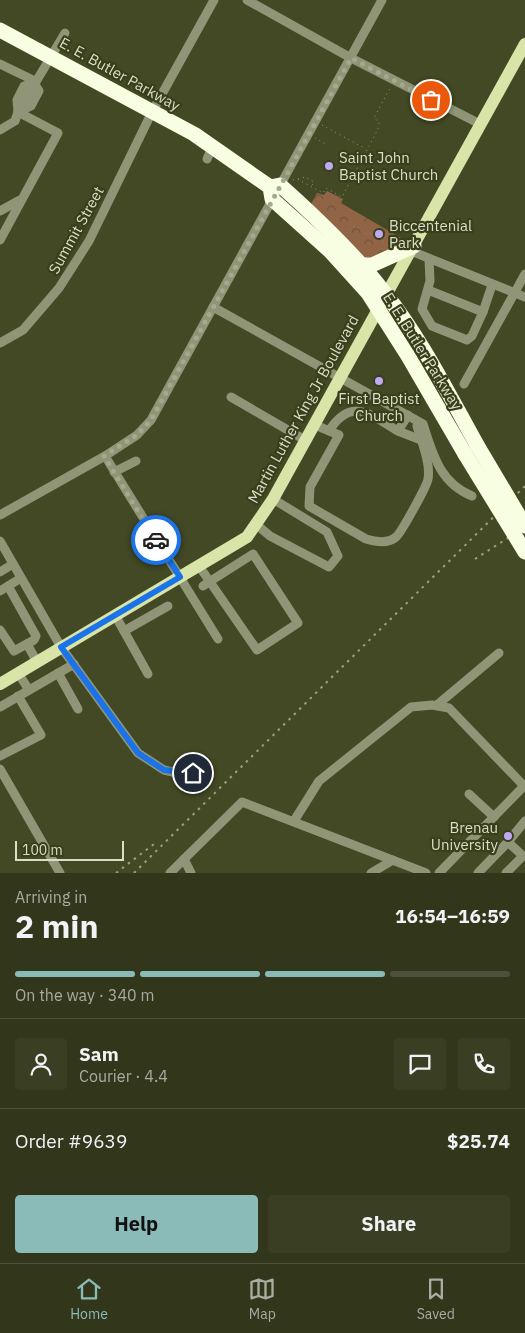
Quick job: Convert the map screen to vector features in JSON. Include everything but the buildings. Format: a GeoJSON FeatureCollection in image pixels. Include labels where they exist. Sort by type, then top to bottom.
{"type":"FeatureCollection","features":[{"type":"Feature","properties":{"kind":"highway","name":"E. E. Butler Parkway"},"geometry":{"type":"LineString","coordinates":[[0,30],[52,56],[152,112],[210,153],[277,188],[306,208],[362,265],[385,293],[429,359],[471,450],[525,552]]}},
{"type":"Feature","properties":{"kind":"highway","name":"E. E. Butler Parkway"},"geometry":{"type":"LineString","coordinates":[[277,188],[368,293],[377,310],[471,450],[525,526]]}},
{"type":"Feature","properties":{"kind":"highway"},"geometry":{"type":"LineString","coordinates":[[362,265],[372,265],[413,249]]}},
{"type":"Feature","properties":{"kind":"main road","name":"Martin Luther King Jr Boulevard"},"geometry":{"type":"LineString","coordinates":[[0,684],[247,537],[257,525],[315,425],[385,293],[413,249],[439,194],[525,44]]}},
{"type":"Feature","properties":{"kind":"street","name":"Summit Street"},"geometry":{"type":"LineString","coordinates":[[0,343],[23,330],[59,288],[89,241],[172,71],[214,0]]}},
{"type":"Feature","properties":{"kind":"street"},"geometry":{"type":"LineString","coordinates":[[247,0],[351,58],[480,124]]}},
{"type":"Feature","properties":{"kind":"street"},"geometry":{"type":"LineString","coordinates":[[0,515],[104,456],[137,435],[151,420],[382,0]]}},
{"type":"Feature","properties":{"kind":"street"},"geometry":{"type":"LineString","coordinates":[[0,130],[15,121],[18,112],[16,100],[24,86],[35,82],[65,34]]}},
{"type":"Feature","properties":{"kind":"street"},"geometry":{"type":"LineString","coordinates":[[0,64],[35,82],[39,91],[32,106],[18,112]]}},
{"type":"Feature","properties":{"kind":"street"},"geometry":{"type":"LineString","coordinates":[[0,240],[58,133],[18,112]]}},
{"type":"Feature","properties":{"kind":"street"},"geometry":{"type":"LineString","coordinates":[[0,211],[20,200]]}},
{"type":"Feature","properties":{"kind":"street"},"geometry":{"type":"LineString","coordinates":[[413,249],[429,259],[525,297]]}},
{"type":"Feature","properties":{"kind":"street"},"geometry":{"type":"LineString","coordinates":[[429,259],[429,286],[422,309],[432,326],[464,340],[470,339],[483,312],[492,285]]}},
{"type":"Feature","properties":{"kind":"street"},"geometry":{"type":"LineString","coordinates":[[429,286],[446,266]]}},
{"type":"Feature","properties":{"kind":"street"},"geometry":{"type":"LineString","coordinates":[[464,384],[525,274]]}},
{"type":"Feature","properties":{"kind":"street"},"geometry":{"type":"LineString","coordinates":[[429,286],[483,312]]}},
{"type":"Feature","properties":{"kind":"street"},"geometry":{"type":"LineString","coordinates":[[213,307],[423,424],[436,463],[457,490],[472,496]]}},
{"type":"Feature","properties":{"kind":"street"},"geometry":{"type":"LineString","coordinates":[[230,397],[305,440]]}},
{"type":"Feature","properties":{"kind":"street"},"geometry":{"type":"LineString","coordinates":[[370,415],[379,399]]}},
{"type":"Feature","properties":{"kind":"street"},"geometry":{"type":"LineString","coordinates":[[329,431],[338,418],[354,410],[370,415],[398,431],[421,440]]}},
{"type":"Feature","properties":{"kind":"street"},"geometry":{"type":"LineString","coordinates":[[398,431],[411,417]]}},
{"type":"Feature","properties":{"kind":"street"},"geometry":{"type":"LineString","coordinates":[[315,425],[339,434],[310,487],[309,506],[366,539],[376,542],[387,542],[397,536],[426,486],[428,466],[421,440],[411,417]]}},
{"type":"Feature","properties":{"kind":"street"},"geometry":{"type":"LineString","coordinates":[[104,456],[218,639]]}},
{"type":"Feature","properties":{"kind":"street"},"geometry":{"type":"LineString","coordinates":[[114,472],[136,461]]}},
{"type":"Feature","properties":{"kind":"street"},"geometry":{"type":"LineString","coordinates":[[257,525],[270,536],[329,567],[338,556],[327,532],[273,499]]}},
{"type":"Feature","properties":{"kind":"street"},"geometry":{"type":"LineString","coordinates":[[0,541],[61,647],[142,758],[164,770],[180,774],[205,773]]}},
{"type":"Feature","properties":{"kind":"street"},"geometry":{"type":"LineString","coordinates":[[198,566],[206,584],[258,650],[298,623],[253,554],[206,584]]}},
{"type":"Feature","properties":{"kind":"street"},"geometry":{"type":"LineString","coordinates":[[0,572],[13,564]]}},
{"type":"Feature","properties":{"kind":"street"},"geometry":{"type":"LineString","coordinates":[[0,591],[21,578]]}},
{"type":"Feature","properties":{"kind":"street"},"geometry":{"type":"LineString","coordinates":[[0,630],[14,650],[28,644],[36,636],[8,586]]}},
{"type":"Feature","properties":{"kind":"street"},"geometry":{"type":"LineString","coordinates":[[124,631],[168,606]]}},
{"type":"Feature","properties":{"kind":"street"},"geometry":{"type":"LineString","coordinates":[[115,615],[148,674]]}},
{"type":"Feature","properties":{"kind":"street"},"geometry":{"type":"LineString","coordinates":[[28,644],[37,662]]}},
{"type":"Feature","properties":{"kind":"street"},"geometry":{"type":"LineString","coordinates":[[436,705],[499,653]]}},
{"type":"Feature","properties":{"kind":"street"},"geometry":{"type":"LineString","coordinates":[[0,707],[74,664]]}},
{"type":"Feature","properties":{"kind":"street"},"geometry":{"type":"LineString","coordinates":[[18,673],[29,690]]}},
{"type":"Feature","properties":{"kind":"street"},"geometry":{"type":"LineString","coordinates":[[58,673],[78,709]]}},
{"type":"Feature","properties":{"kind":"street"},"geometry":{"type":"LineString","coordinates":[[0,756],[41,735],[18,696]]}},
{"type":"Feature","properties":{"kind":"street"},"geometry":{"type":"LineString","coordinates":[[294,821],[319,781],[411,707],[436,705],[449,708],[524,785],[439,873]]}},
{"type":"Feature","properties":{"kind":"street"},"geometry":{"type":"LineString","coordinates":[[0,769],[3,781],[27,816],[60,873]]}},
{"type":"Feature","properties":{"kind":"street"},"geometry":{"type":"LineString","coordinates":[[469,794],[494,817]]}},
{"type":"Feature","properties":{"kind":"street"},"geometry":{"type":"LineString","coordinates":[[170,873],[242,802],[426,873]]}},
{"type":"Feature","properties":{"kind":"street"},"geometry":{"type":"LineString","coordinates":[[478,873],[525,821]]}},
{"type":"Feature","properties":{"kind":"street"},"geometry":{"type":"LineString","coordinates":[[506,873],[523,856],[508,842]]}},
{"type":"Feature","properties":{"kind":"street"},"geometry":{"type":"LineString","coordinates":[[184,860],[191,873]]}},
{"type":"Feature","properties":{"kind":"street"},"geometry":{"type":"LineString","coordinates":[[371,873],[393,860]]}},
{"type":"Feature","properties":{"kind":"path"},"geometry":{"type":"LineString","coordinates":[[297,180],[323,192],[326,188],[342,196],[380,122],[374,118],[390,88]]}},
{"type":"Feature","properties":{"kind":"path"},"geometry":{"type":"LineString","coordinates":[[316,121],[367,149]]}},
{"type":"Feature","properties":{"kind":"path"},"geometry":{"type":"LineString","coordinates":[[351,157],[360,162]]}},
{"type":"Feature","properties":{"kind":"path"},"geometry":{"type":"LineString","coordinates":[[277,188],[305,177],[314,182],[312,187]]}},
{"type":"Feature","properties":{"kind":"path"},"geometry":{"type":"LineString","coordinates":[[344,236],[352,227],[357,226],[364,233],[376,236],[387,244],[390,249]]}},
{"type":"Feature","properties":{"kind":"green space"},"geometry":{"type":"Polygon","coordinates":[[[327,191],[343,199],[341,203],[408,242],[376,259],[364,260],[310,206],[317,193],[324,195],[327,191]]]}},
{"type":"Feature","properties":{"kind":"railway"},"geometry":{"type":"LineString","coordinates":[[134,873],[525,486]]}},
{"type":"Feature","properties":{"kind":"railway"},"geometry":{"type":"LineString","coordinates":[[475,559],[525,527]]}},
{"type":"Feature","properties":{"kind":"railway"},"geometry":{"type":"LineString","coordinates":[[116,873],[154,844]]}},
{"type":"Feature","properties":{"kind":"way so far"},"geometry":{"type":"LineString","coordinates":[[156,540],[104,456],[137,435],[151,420],[351,58],[431,100]]}},
{"type":"Feature","properties":{"kind":"place","name":"Saint John Baptist Church"},"geometry":{"type":"Point","coordinates":[329,166]}},
{"type":"Feature","properties":{"kind":"place","name":"Biccentenial Park"},"geometry":{"type":"Point","coordinates":[379,234]}},
{"type":"Feature","properties":{"kind":"place","name":"First Baptist Church"},"geometry":{"type":"Point","coordinates":[379,381]}},
{"type":"Feature","properties":{"kind":"place","name":"Brenau University"},"geometry":{"type":"Point","coordinates":[508,836]}},
{"type":"Feature","properties":{"kind":"route"},"geometry":{"type":"LineString","coordinates":[[156,540],[180,577],[61,647],[138,753],[164,770],[180,774],[193,773]]}}]}
